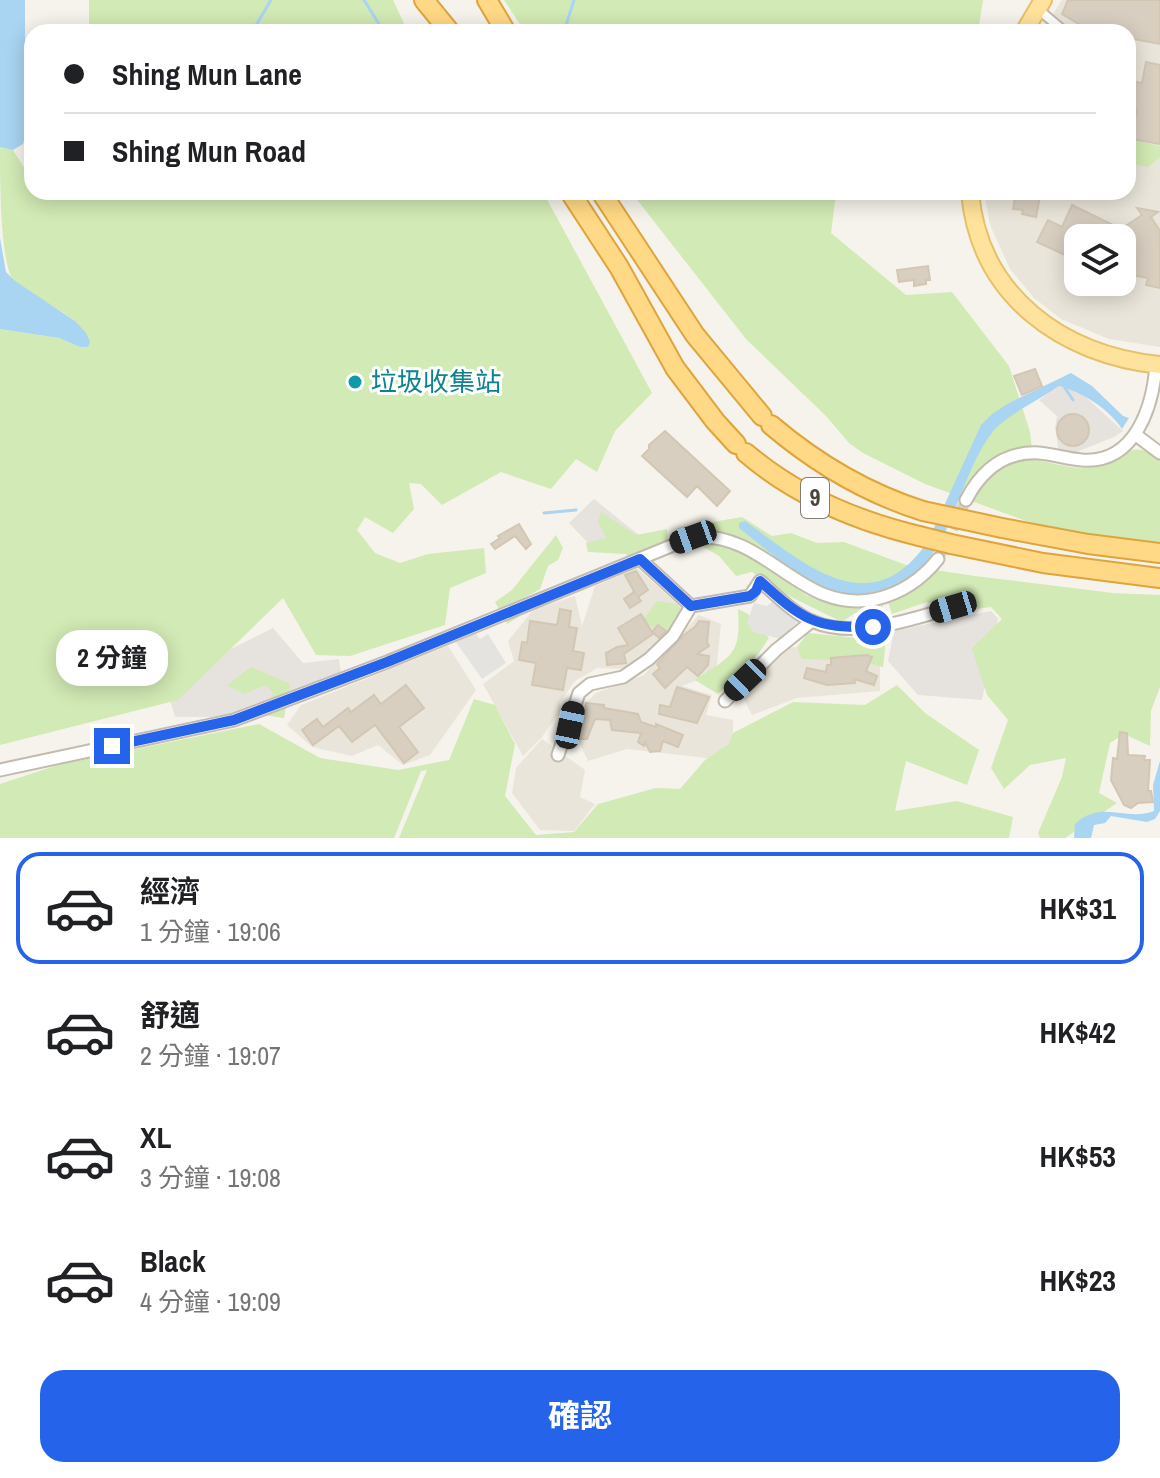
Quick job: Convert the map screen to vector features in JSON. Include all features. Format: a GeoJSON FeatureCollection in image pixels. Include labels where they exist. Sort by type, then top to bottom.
{"type":"FeatureCollection","features":[{"type":"Feature","properties":{"kind":"highway"},"geometry":{"type":"LineString","coordinates":[[424,0],[444,24]]}},
{"type":"Feature","properties":{"kind":"highway"},"geometry":{"type":"LineString","coordinates":[[487,0],[501,24]]}},
{"type":"Feature","properties":{"kind":"highway","name":"9"},"geometry":{"type":"LineString","coordinates":[[575,200],[619,267],[675,368],[715,421],[772,474],[806,494],[892,529],[995,553],[1113,574],[1160,578]]}},
{"type":"Feature","properties":{"kind":"highway","name":"9"},"geometry":{"type":"LineString","coordinates":[[606,200],[695,335],[767,420],[822,464],[868,491],[904,505],[1002,528],[1160,553]]}},
{"type":"Feature","properties":{"kind":"main road"},"geometry":{"type":"LineString","coordinates":[[1029,24],[1040,4]]}},
{"type":"Feature","properties":{"kind":"main road"},"geometry":{"type":"LineString","coordinates":[[971,200],[981,244],[1010,293],[1023,308],[1068,340],[1115,358],[1158,364]]}},
{"type":"Feature","properties":{"kind":"street"},"geometry":{"type":"LineString","coordinates":[[1040,4],[1058,24]]}},
{"type":"Feature","properties":{"kind":"street"},"geometry":{"type":"LineString","coordinates":[[966,500],[985,472],[999,461],[1015,455],[1037,453],[1081,460],[1102,458],[1120,450],[1136,435],[1147,413],[1158,364]]}},
{"type":"Feature","properties":{"kind":"street"},"geometry":{"type":"LineString","coordinates":[[1136,435],[1160,453]]}},
{"type":"Feature","properties":{"kind":"street"},"geometry":{"type":"LineString","coordinates":[[0,770],[234,720],[701,536],[742,544],[814,592],[841,600],[878,598],[905,588],[926,573],[938,559]]}},
{"type":"Feature","properties":{"kind":"street"},"geometry":{"type":"LineString","coordinates":[[640,559],[691,606]]}},
{"type":"Feature","properties":{"kind":"street"},"geometry":{"type":"LineString","coordinates":[[558,755],[579,693],[590,684],[623,677],[649,659],[673,636],[691,606],[750,596],[756,591],[768,560]]}},
{"type":"Feature","properties":{"kind":"street"},"geometry":{"type":"LineString","coordinates":[[760,581],[812,621],[836,627],[873,627],[953,607]]}},
{"type":"Feature","properties":{"kind":"street"},"geometry":{"type":"LineString","coordinates":[[725,701],[776,650],[812,621]]}},
{"type":"Feature","properties":{"kind":"shaded area"},"geometry":{"type":"Polygon","coordinates":[[[1062,0],[1160,0],[1160,347],[1109,339],[1061,319],[1034,298],[1010,269],[990,225],[985,200],[1136,200],[1136,24],[1046,24],[1062,0]]]}},
{"type":"Feature","properties":{"kind":"shaded area"},"geometry":{"type":"Polygon","coordinates":[[[1059,386],[1079,391],[1123,431],[1079,451],[1077,457],[1059,452],[1055,428],[1057,416],[1039,400],[1059,386]]]}},
{"type":"Feature","properties":{"kind":"shaded area"},"geometry":{"type":"Polygon","coordinates":[[[594,499],[646,541],[620,554],[618,550],[596,551],[569,523],[594,499]]]}},
{"type":"Feature","properties":{"kind":"shaded area"},"geometry":{"type":"Polygon","coordinates":[[[637,568],[685,611],[660,645],[628,669],[597,668],[575,681],[560,702],[561,710],[542,737],[523,756],[483,684],[514,661],[508,641],[533,610],[575,596],[582,626],[595,586],[637,568]]]}},
{"type":"Feature","properties":{"kind":"shaded area"},"geometry":{"type":"Polygon","coordinates":[[[773,601],[797,622],[781,639],[753,632],[747,622],[754,603],[767,606],[773,601]]]}},
{"type":"Feature","properties":{"kind":"shaded area"},"geometry":{"type":"Polygon","coordinates":[[[991,611],[998,619],[982,700],[918,695],[888,661],[894,631],[991,611]]]}},
{"type":"Feature","properties":{"kind":"shaded area"},"geometry":{"type":"Polygon","coordinates":[[[699,615],[721,624],[716,673],[682,686],[712,695],[706,715],[733,720],[733,761],[627,749],[588,761],[575,733],[582,707],[596,693],[644,675],[699,615]]]}},
{"type":"Feature","properties":{"kind":"shaded area"},"geometry":{"type":"Polygon","coordinates":[[[273,628],[303,663],[339,659],[341,674],[230,717],[175,717],[165,682],[273,628]]]}},
{"type":"Feature","properties":{"kind":"shaded area"},"geometry":{"type":"Polygon","coordinates":[[[475,633],[480,639],[488,634],[506,663],[482,679],[456,642],[475,633]]]}},
{"type":"Feature","properties":{"kind":"shaded area"},"geometry":{"type":"Polygon","coordinates":[[[448,646],[476,690],[430,755],[403,765],[378,745],[352,756],[312,747],[287,725],[301,705],[448,646]]]}},
{"type":"Feature","properties":{"kind":"shaded area"},"geometry":{"type":"Polygon","coordinates":[[[791,647],[880,652],[880,691],[797,698],[752,715],[740,692],[791,647]]]}},
{"type":"Feature","properties":{"kind":"shaded area"},"geometry":{"type":"Polygon","coordinates":[[[542,739],[585,770],[580,797],[595,804],[574,831],[540,830],[512,793],[516,768],[542,739]]]}},
{"type":"Feature","properties":{"kind":"green space"},"geometry":{"type":"Polygon","coordinates":[[[89,0],[393,0],[404,24],[89,24],[89,0]]]}},
{"type":"Feature","properties":{"kind":"green space"},"geometry":{"type":"Polygon","coordinates":[[[504,0],[983,0],[979,24],[520,24],[504,0]]]}},
{"type":"Feature","properties":{"kind":"green space"},"geometry":{"type":"Polygon","coordinates":[[[1136,141],[1160,146],[1160,157],[1148,167],[1136,165],[1136,141]]]}},
{"type":"Feature","properties":{"kind":"green space"},"geometry":{"type":"Polygon","coordinates":[[[0,147],[13,150],[24,167],[24,200],[547,200],[652,393],[615,431],[597,472],[576,459],[551,489],[501,472],[442,505],[421,484],[409,483],[414,509],[393,533],[365,517],[357,530],[375,553],[400,563],[428,554],[484,548],[486,573],[450,588],[445,625],[350,656],[316,655],[283,598],[178,700],[0,745],[0,329],[59,338],[80,347],[75,321],[13,280],[5,255],[0,147]]]}},
{"type":"Feature","properties":{"kind":"green space"},"geometry":{"type":"Polygon","coordinates":[[[637,200],[837,200],[831,233],[906,295],[952,292],[1009,366],[1030,432],[1033,459],[1084,468],[1097,466],[1130,450],[1138,450],[1160,459],[1160,544],[1084,534],[1026,521],[925,484],[849,443],[826,416],[746,339],[637,200]]]}},
{"type":"Feature","properties":{"kind":"green space"},"geometry":{"type":"Polygon","coordinates":[[[601,512],[636,535],[667,529],[668,546],[629,559],[626,554],[588,552],[586,543],[607,538],[598,523],[601,512]]]}},
{"type":"Feature","properties":{"kind":"green space"},"geometry":{"type":"Polygon","coordinates":[[[742,517],[772,536],[791,533],[817,543],[844,542],[909,566],[1113,593],[1160,595],[1160,687],[1151,711],[1150,746],[1124,734],[1110,743],[1099,793],[1117,803],[1065,838],[1040,838],[1038,833],[1062,777],[1066,758],[1030,765],[1004,789],[991,768],[1008,720],[987,695],[972,648],[1002,619],[991,607],[954,612],[927,602],[892,614],[888,602],[892,585],[840,591],[807,581],[770,552],[759,563],[808,596],[883,602],[882,615],[855,613],[842,622],[785,594],[752,572],[736,576],[719,556],[702,546],[689,550],[677,528],[742,517]]]}},
{"type":"Feature","properties":{"kind":"green space"},"geometry":{"type":"Polygon","coordinates":[[[556,535],[563,548],[558,560],[548,566],[540,589],[514,604],[520,616],[507,624],[495,602],[512,590],[556,535]]]}},
{"type":"Feature","properties":{"kind":"green space"},"geometry":{"type":"Polygon","coordinates":[[[657,601],[677,604],[689,623],[670,641],[643,620],[657,601]]]}},
{"type":"Feature","properties":{"kind":"green space"},"geometry":{"type":"Polygon","coordinates":[[[738,609],[748,614],[769,638],[759,653],[718,694],[695,680],[732,653],[738,636],[738,609]]]}},
{"type":"Feature","properties":{"kind":"green space"},"geometry":{"type":"Polygon","coordinates":[[[808,633],[886,641],[883,667],[859,661],[802,659],[797,647],[808,633]]]}},
{"type":"Feature","properties":{"kind":"green space"},"geometry":{"type":"Polygon","coordinates":[[[251,667],[290,684],[284,718],[263,715],[273,693],[266,685],[244,694],[227,685],[251,667]]]}},
{"type":"Feature","properties":{"kind":"green space"},"geometry":{"type":"Polygon","coordinates":[[[897,685],[925,713],[979,750],[967,785],[906,761],[895,811],[957,801],[1013,817],[1009,838],[399,838],[427,770],[421,771],[394,838],[0,838],[0,784],[58,765],[259,724],[320,758],[398,770],[449,760],[474,699],[495,705],[515,744],[505,796],[536,835],[574,832],[598,804],[656,788],[680,789],[705,760],[729,744],[733,733],[793,702],[865,705],[897,685]]]}},
{"type":"Feature","properties":{"kind":"water"},"geometry":{"type":"Polygon","coordinates":[[[0,0],[25,0],[24,140],[13,150],[0,147],[0,0]]]}},
{"type":"Feature","properties":{"kind":"water"},"geometry":{"type":"Polygon","coordinates":[[[0,238],[6,272],[75,321],[86,333],[90,342],[88,347],[59,338],[0,329],[0,238]]]}},
{"type":"Feature","properties":{"kind":"water"},"geometry":{"type":"Polygon","coordinates":[[[1071,373],[1092,386],[1123,416],[1129,418],[1122,429],[1094,402],[1059,386],[1007,419],[994,430],[977,457],[938,545],[928,560],[901,582],[869,593],[835,591],[797,573],[739,528],[739,523],[745,521],[790,554],[837,579],[861,583],[884,580],[906,566],[928,541],[981,425],[1009,403],[1071,373]]]}},
{"type":"Feature","properties":{"kind":"water"},"geometry":{"type":"Polygon","coordinates":[[[1160,761],[1160,811],[1155,819],[1147,822],[1111,816],[1105,823],[1094,825],[1091,838],[1074,838],[1075,824],[1095,813],[1144,814],[1154,811],[1153,785],[1160,761]]]}},
{"type":"Feature","properties":{"kind":"building"},"geometry":{"type":"Polygon","coordinates":[[[1068,0],[1160,0],[1160,44],[1136,40],[1136,24],[1079,24],[1062,14],[1068,0]]]}},
{"type":"Feature","properties":{"kind":"building"},"geometry":{"type":"Polygon","coordinates":[[[1146,62],[1160,65],[1160,144],[1136,140],[1136,82],[1142,83],[1146,62]]]}},
{"type":"Feature","properties":{"kind":"building"},"geometry":{"type":"Polygon","coordinates":[[[1015,200],[1039,200],[1036,217],[1013,209],[1015,200]]]}},
{"type":"Feature","properties":{"kind":"building"},"geometry":{"type":"Polygon","coordinates":[[[1072,205],[1111,224],[1064,224],[1064,255],[1037,242],[1048,220],[1062,227],[1072,205]]]}},
{"type":"Feature","properties":{"kind":"building"},"geometry":{"type":"Polygon","coordinates":[[[1137,208],[1158,212],[1151,217],[1160,231],[1160,288],[1146,285],[1148,278],[1136,276],[1136,224],[1128,224],[1142,215],[1137,208]]]}},
{"type":"Feature","properties":{"kind":"building"},"geometry":{"type":"Polygon","coordinates":[[[928,266],[930,280],[926,280],[926,284],[914,286],[914,280],[899,282],[897,270],[928,266]]]}},
{"type":"Feature","properties":{"kind":"building"},"geometry":{"type":"Polygon","coordinates":[[[1035,369],[1042,386],[1022,395],[1014,376],[1035,369]]]}},
{"type":"Feature","properties":{"kind":"building"},"geometry":{"type":"Polygon","coordinates":[[[1073,414],[1085,418],[1089,430],[1085,442],[1073,446],[1061,442],[1057,430],[1061,418],[1073,414]]]}},
{"type":"Feature","properties":{"kind":"building"},"geometry":{"type":"Polygon","coordinates":[[[665,431],[730,491],[717,506],[697,486],[687,497],[642,456],[665,431]]]}},
{"type":"Feature","properties":{"kind":"building"},"geometry":{"type":"Polygon","coordinates":[[[519,524],[531,544],[526,549],[515,536],[495,549],[491,544],[500,538],[498,536],[519,524]]]}},
{"type":"Feature","properties":{"kind":"building"},"geometry":{"type":"Polygon","coordinates":[[[636,571],[648,590],[638,597],[641,601],[630,608],[624,599],[634,592],[636,595],[625,575],[636,571]]]}},
{"type":"Feature","properties":{"kind":"building"},"geometry":{"type":"Polygon","coordinates":[[[560,609],[571,611],[569,627],[577,628],[573,651],[584,653],[581,670],[567,668],[563,690],[532,685],[536,663],[519,660],[522,642],[527,643],[530,621],[557,625],[560,609]]]}},
{"type":"Feature","properties":{"kind":"building"},"geometry":{"type":"Polygon","coordinates":[[[641,614],[653,634],[624,654],[626,663],[607,665],[606,653],[628,645],[618,628],[641,614]]]}},
{"type":"Feature","properties":{"kind":"building"},"geometry":{"type":"Polygon","coordinates":[[[699,621],[709,622],[709,646],[697,654],[709,656],[708,665],[698,676],[687,667],[665,688],[653,674],[660,668],[657,664],[699,621]]]}},
{"type":"Feature","properties":{"kind":"building"},"geometry":{"type":"Polygon","coordinates":[[[658,625],[666,631],[659,638],[652,632],[658,625]]]}},
{"type":"Feature","properties":{"kind":"building"},"geometry":{"type":"Polygon","coordinates":[[[872,657],[866,671],[877,676],[874,685],[854,679],[855,683],[827,685],[804,678],[807,668],[826,672],[831,658],[872,657]]]}},
{"type":"Feature","properties":{"kind":"building"},"geometry":{"type":"Polygon","coordinates":[[[406,685],[424,708],[399,727],[418,752],[404,763],[375,725],[352,742],[339,726],[313,745],[302,730],[317,719],[323,727],[348,708],[351,712],[374,695],[381,704],[406,685]]]}},
{"type":"Feature","properties":{"kind":"building"},"geometry":{"type":"Polygon","coordinates":[[[677,687],[709,697],[697,723],[659,714],[660,705],[670,707],[677,687]]]}},
{"type":"Feature","properties":{"kind":"building"},"geometry":{"type":"Polygon","coordinates":[[[586,703],[638,714],[641,722],[656,727],[656,724],[683,735],[678,747],[663,741],[660,751],[650,752],[645,742],[644,746],[638,742],[641,733],[612,730],[610,720],[595,719],[587,739],[578,739],[579,720],[584,720],[586,703]]]}},
{"type":"Feature","properties":{"kind":"building"},"geometry":{"type":"Polygon","coordinates":[[[1120,732],[1127,733],[1128,755],[1145,756],[1144,760],[1150,760],[1148,791],[1151,791],[1153,802],[1138,803],[1131,808],[1124,805],[1111,780],[1120,732]]]}},
{"type":"Feature","properties":{"kind":"waterway"},"geometry":{"type":"LineString","coordinates":[[257,24],[271,0]]}},
{"type":"Feature","properties":{"kind":"waterway"},"geometry":{"type":"LineString","coordinates":[[364,0],[379,24]]}},
{"type":"Feature","properties":{"kind":"waterway"},"geometry":{"type":"LineString","coordinates":[[566,24],[574,0]]}},
{"type":"Feature","properties":{"kind":"waterway"},"geometry":{"type":"LineString","coordinates":[[1068,376],[1065,388],[1073,400]]}},
{"type":"Feature","properties":{"kind":"waterway"},"geometry":{"type":"LineString","coordinates":[[544,513],[576,510]]}},
{"type":"Feature","properties":{"kind":"tunnel"},"geometry":{"type":"LineString","coordinates":[[938,559],[966,500]]}},
{"type":"Feature","properties":{"kind":"place","name":"垃圾收集站"},"geometry":{"type":"Point","coordinates":[355,382]}},
{"type":"Feature","properties":{"kind":"route"},"geometry":{"type":"LineString","coordinates":[[112,746],[234,720],[387,662],[640,559],[691,606],[750,596],[760,581],[812,621],[836,627],[873,627]]}}]}
